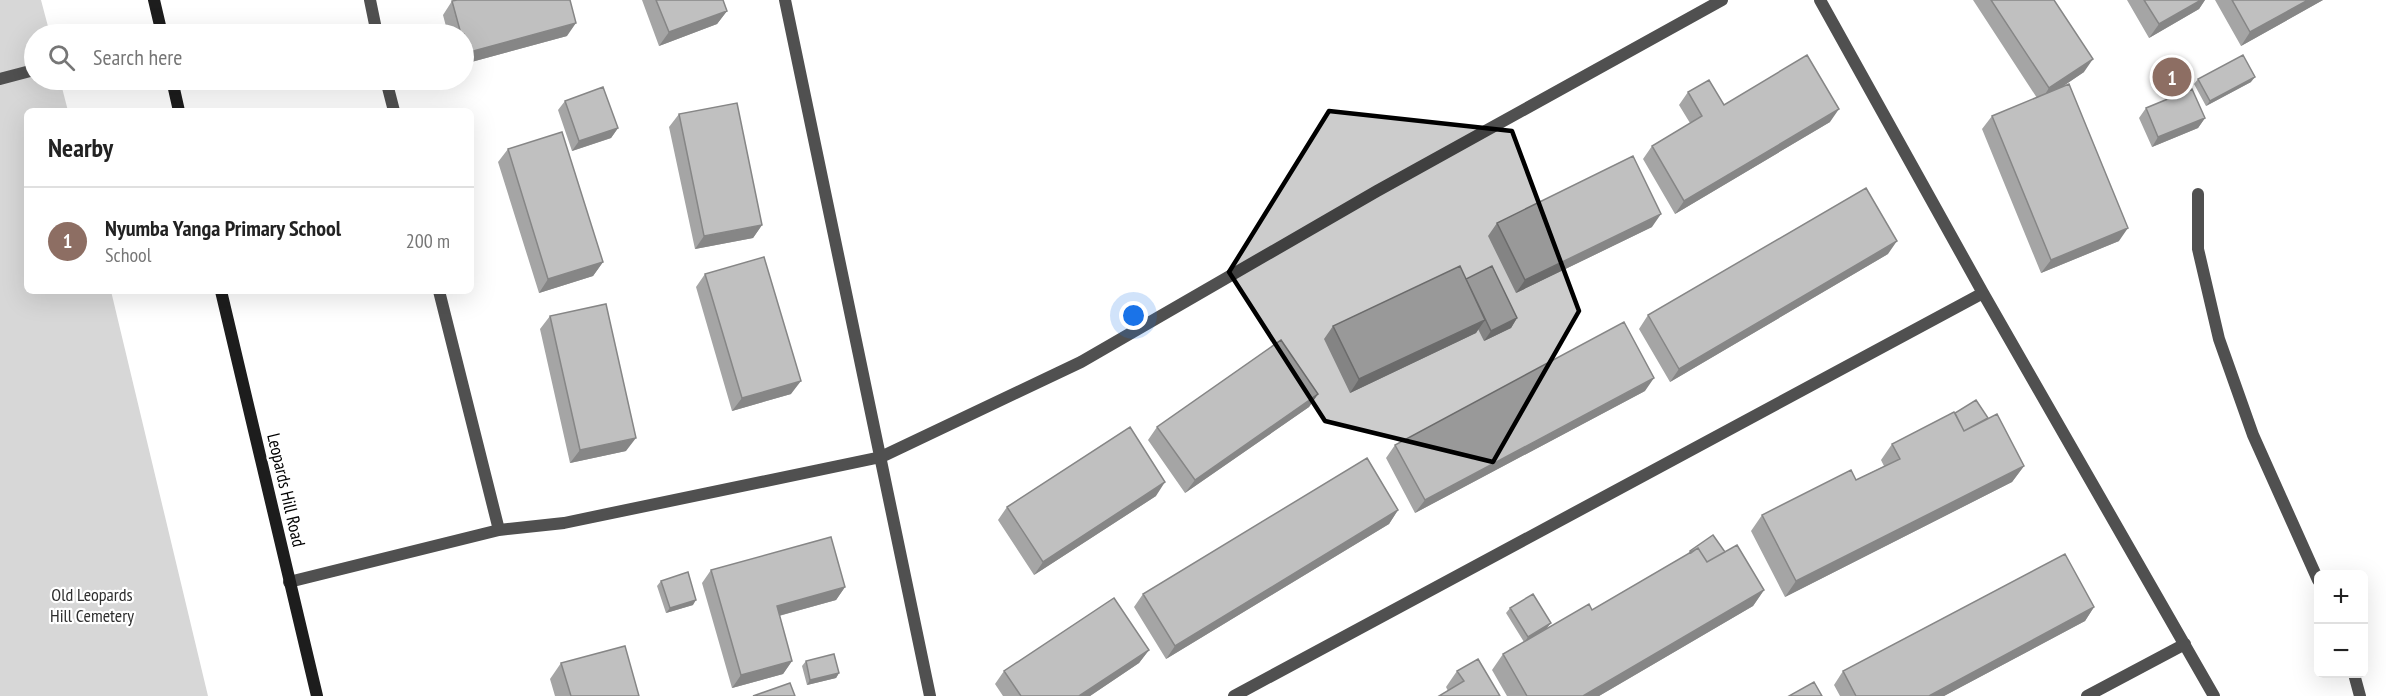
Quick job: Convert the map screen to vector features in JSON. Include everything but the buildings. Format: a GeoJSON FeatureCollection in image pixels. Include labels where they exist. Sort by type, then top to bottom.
{"type":"FeatureCollection","features":[{"type":"Feature","properties":{"kind":"main road"},"geometry":{"type":"LineString","coordinates":[[154,0],[160,24]]}},
{"type":"Feature","properties":{"kind":"main road"},"geometry":{"type":"LineString","coordinates":[[174,90],[178,108]]}},
{"type":"Feature","properties":{"kind":"main road","name":"Leopards Hill Road"},"geometry":{"type":"LineString","coordinates":[[222,294],[317,696]]}},
{"type":"Feature","properties":{"kind":"street"},"geometry":{"type":"LineString","coordinates":[[370,0],[375,24]]}},
{"type":"Feature","properties":{"kind":"street"},"geometry":{"type":"LineString","coordinates":[[785,0],[930,696]]}},
{"type":"Feature","properties":{"kind":"street"},"geometry":{"type":"LineString","coordinates":[[289,582],[499,530],[564,523],[881,457],[1081,362],[1377,191],[1722,0]]}},
{"type":"Feature","properties":{"kind":"street"},"geometry":{"type":"LineString","coordinates":[[1820,0],[1983,292],[2214,696]]}},
{"type":"Feature","properties":{"kind":"street"},"geometry":{"type":"LineString","coordinates":[[0,79],[24,73]]}},
{"type":"Feature","properties":{"kind":"street"},"geometry":{"type":"LineString","coordinates":[[389,90],[393,108]]}},
{"type":"Feature","properties":{"kind":"street"},"geometry":{"type":"LineString","coordinates":[[2198,194],[2198,249],[2219,339],[2253,435],[2314,570]]}},
{"type":"Feature","properties":{"kind":"street"},"geometry":{"type":"LineString","coordinates":[[1234,696],[1983,292]]}},
{"type":"Feature","properties":{"kind":"street"},"geometry":{"type":"LineString","coordinates":[[440,294],[499,530]]}},
{"type":"Feature","properties":{"kind":"street"},"geometry":{"type":"LineString","coordinates":[[2087,696],[2185,644]]}},
{"type":"Feature","properties":{"kind":"street"},"geometry":{"type":"LineString","coordinates":[[2355,678],[2360,696]]}},
{"type":"Feature","properties":{"kind":"highlighted area"},"geometry":{"type":"Polygon","coordinates":[[[1329,111],[1512,131],[1579,311],[1493,462],[1325,421],[1229,272],[1329,111]]]}},
{"type":"Feature","properties":{"kind":"green space","name":"Old Leopards Hill Cemetery"},"geometry":{"type":"Polygon","coordinates":[[[0,0],[41,0],[47,24],[24,24],[24,90],[63,90],[67,108],[24,108],[24,294],[112,294],[208,696],[0,696],[0,0]]]}},
{"type":"Feature","properties":{"kind":"place","name":"Nyumba Yanga Primary School"},"geometry":{"type":"Point","coordinates":[2172,77]}}]}
